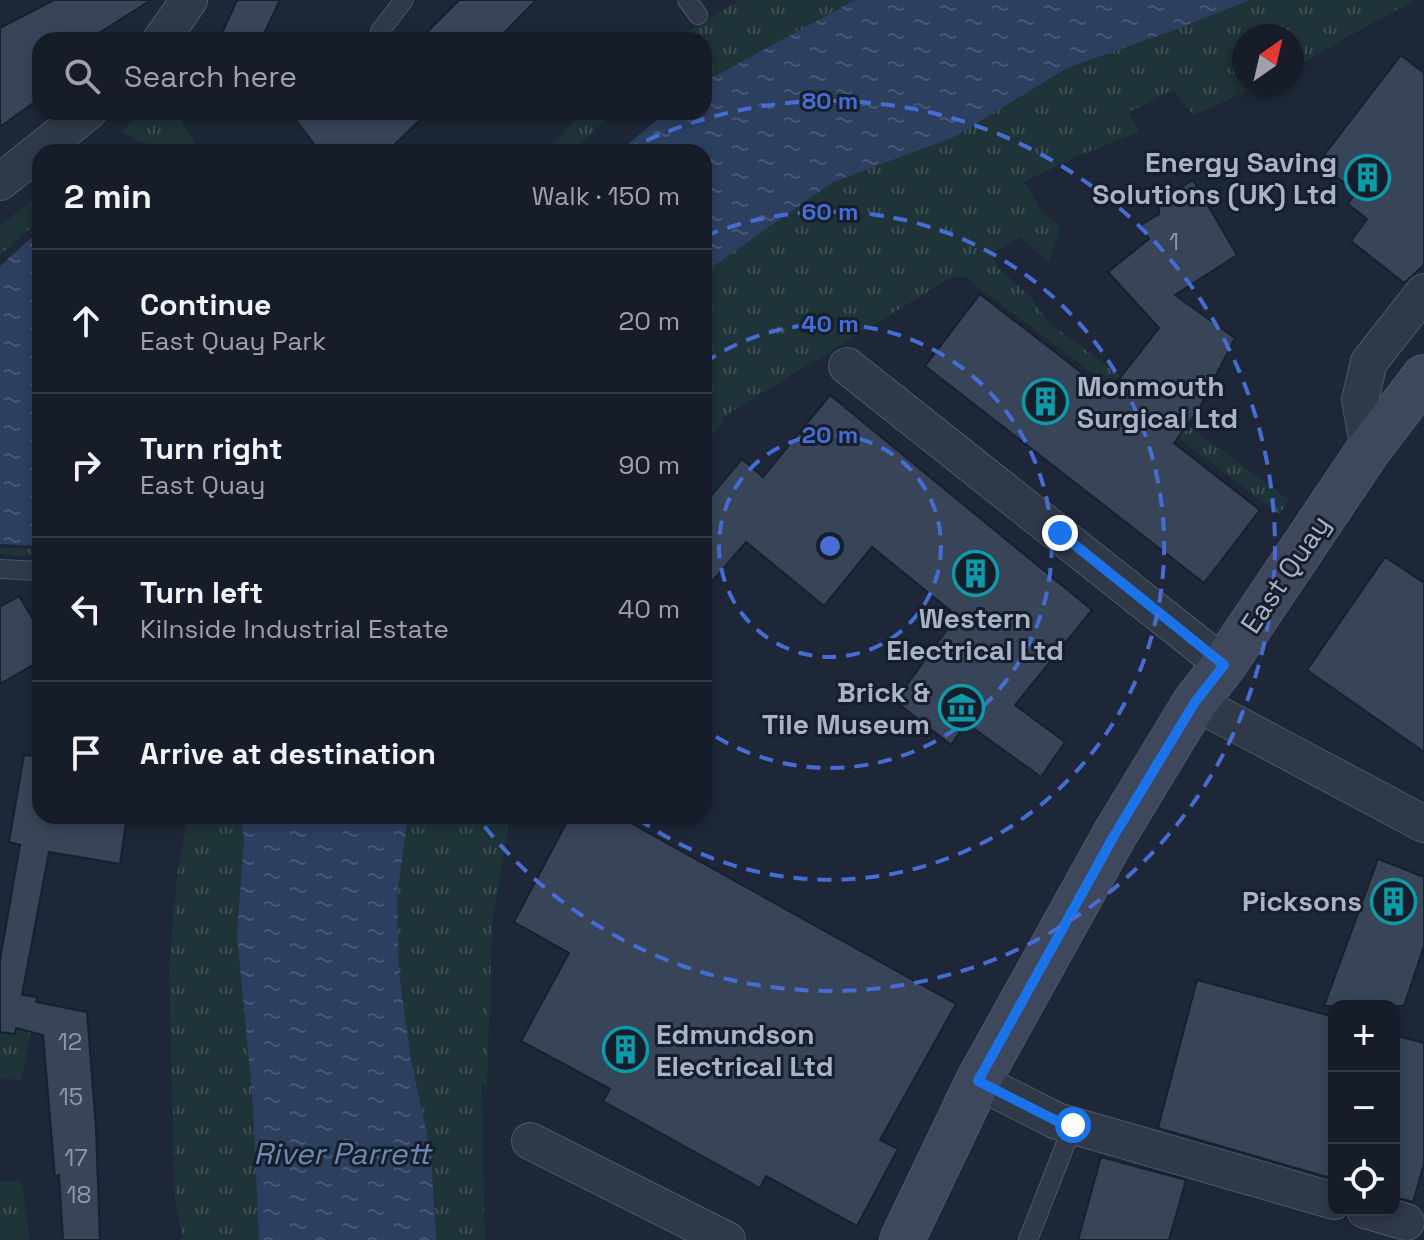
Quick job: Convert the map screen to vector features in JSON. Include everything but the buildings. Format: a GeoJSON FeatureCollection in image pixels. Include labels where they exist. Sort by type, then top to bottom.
{"type":"FeatureCollection","features":[{"type":"Feature","properties":{"kind":"street"},"geometry":{"type":"LineString","coordinates":[[167,32],[189,0]]}},
{"type":"Feature","properties":{"kind":"street"},"geometry":{"type":"LineString","coordinates":[[48,144],[78,120]]}},
{"type":"Feature","properties":{"kind":"street"},"geometry":{"type":"LineString","coordinates":[[0,182],[32,157]]}},
{"type":"Feature","properties":{"kind":"street"},"geometry":{"type":"LineString","coordinates":[[1369,449],[1360,400],[1369,362],[1424,292]]}},
{"type":"Feature","properties":{"kind":"street"},"geometry":{"type":"LineString","coordinates":[[847,366],[1224,665]]}},
{"type":"Feature","properties":{"kind":"street","name":"East Quay"},"geometry":{"type":"LineString","coordinates":[[902,1240],[978,1081],[1115,834],[1195,702],[1224,665],[1369,449],[1424,377]]}},
{"type":"Feature","properties":{"kind":"street"},"geometry":{"type":"LineString","coordinates":[[1195,702],[1424,824]]}},
{"type":"Feature","properties":{"kind":"street"},"geometry":{"type":"LineString","coordinates":[[978,1081],[1057,1121],[1328,1199]]}},
{"type":"Feature","properties":{"kind":"street"},"geometry":{"type":"LineString","coordinates":[[530,1141],[727,1240]]}},
{"type":"Feature","properties":{"kind":"street"},"geometry":{"type":"LineString","coordinates":[[1386,1216],[1406,1222]]}},
{"type":"Feature","properties":{"kind":"lane"},"geometry":{"type":"LineString","coordinates":[[380,31],[404,0]]}},
{"type":"Feature","properties":{"kind":"lane"},"geometry":{"type":"LineString","coordinates":[[687,0],[698,15]]}},
{"type":"Feature","properties":{"kind":"lane"},"geometry":{"type":"LineString","coordinates":[[0,569],[32,571]]}},
{"type":"Feature","properties":{"kind":"lane"},"geometry":{"type":"LineString","coordinates":[[1028,1240],[1073,1125]]}},
{"type":"Feature","properties":{"kind":"green space"},"geometry":{"type":"Polygon","coordinates":[[[740,0],[855,0],[712,78],[712,32],[686,32],[740,0]]]}},
{"type":"Feature","properties":{"kind":"green space"},"geometry":{"type":"Polygon","coordinates":[[[1250,0],[1414,0],[1304,61],[1304,24],[1232,24],[1232,96],[1236,96],[1193,115],[1173,90],[1129,112],[1139,132],[1024,182],[1041,210],[1060,228],[1049,263],[1020,237],[992,253],[999,269],[1030,296],[1049,323],[1289,500],[1279,514],[965,277],[952,277],[723,417],[721,427],[712,434],[712,267],[833,182],[954,136],[1067,68],[1250,0]]]}},
{"type":"Feature","properties":{"kind":"green space"},"geometry":{"type":"Polygon","coordinates":[[[134,120],[180,120],[196,144],[148,144],[121,131],[134,120]]]}},
{"type":"Feature","properties":{"kind":"green space"},"geometry":{"type":"Polygon","coordinates":[[[576,120],[608,120],[580,144],[553,144],[576,120]]]}},
{"type":"Feature","properties":{"kind":"green space"},"geometry":{"type":"Polygon","coordinates":[[[32,200],[32,227],[0,255],[0,226],[32,200]]]}},
{"type":"Feature","properties":{"kind":"green space"},"geometry":{"type":"Polygon","coordinates":[[[0,548],[32,549],[32,556],[0,554],[0,548]]]}},
{"type":"Feature","properties":{"kind":"green space"},"geometry":{"type":"Polygon","coordinates":[[[187,824],[242,824],[259,1240],[183,1240],[175,1199],[169,968],[177,876],[187,824]]]}},
{"type":"Feature","properties":{"kind":"green space"},"geometry":{"type":"Polygon","coordinates":[[[407,824],[509,824],[492,925],[487,1085],[481,1083],[485,1240],[436,1240],[431,1153],[412,1065],[399,973],[397,895],[407,824]]]}},
{"type":"Feature","properties":{"kind":"green space"},"geometry":{"type":"Polygon","coordinates":[[[0,1025],[31,1032],[21,1081],[0,1077],[0,1025]]]}},
{"type":"Feature","properties":{"kind":"green space"},"geometry":{"type":"Polygon","coordinates":[[[0,1181],[22,1181],[29,1240],[0,1240],[0,1181]]]}},
{"type":"Feature","properties":{"kind":"water"},"geometry":{"type":"Polygon","coordinates":[[[855,0],[1250,0],[1067,68],[954,137],[833,182],[712,267],[712,144],[628,144],[657,120],[712,120],[712,78],[855,0]]]}},
{"type":"Feature","properties":{"kind":"water"},"geometry":{"type":"Polygon","coordinates":[[[32,237],[32,546],[0,544],[0,266],[32,237]]]}},
{"type":"Feature","properties":{"kind":"water","name":"River Parrett"},"geometry":{"type":"Polygon","coordinates":[[[242,824],[407,824],[397,895],[399,973],[412,1065],[431,1153],[436,1240],[259,1240],[253,1105],[237,934],[244,841],[242,824]]]}},
{"type":"Feature","properties":{"kind":"place","name":"Energy Saving Solutions (UK) Ltd"},"geometry":{"type":"Point","coordinates":[1368,178]}},
{"type":"Feature","properties":{"kind":"place","name":"Monmouth Surgical Ltd"},"geometry":{"type":"Point","coordinates":[1046,402]}},
{"type":"Feature","properties":{"kind":"place","name":"Western Electrical Ltd"},"geometry":{"type":"Point","coordinates":[975,573]}},
{"type":"Feature","properties":{"kind":"place","name":"Brick & Tile Museum"},"geometry":{"type":"Point","coordinates":[961,708]}},
{"type":"Feature","properties":{"kind":"place","name":"Picksons"},"geometry":{"type":"Point","coordinates":[1393,901]}},
{"type":"Feature","properties":{"kind":"place","name":"Edmundson Electrical Ltd"},"geometry":{"type":"Point","coordinates":[625,1050]}},
{"type":"Feature","properties":{"kind":"route"},"geometry":{"type":"LineString","coordinates":[[1060,533],[1224,665],[1195,702],[1115,834],[978,1081],[1057,1121],[1073,1125]]}}]}
